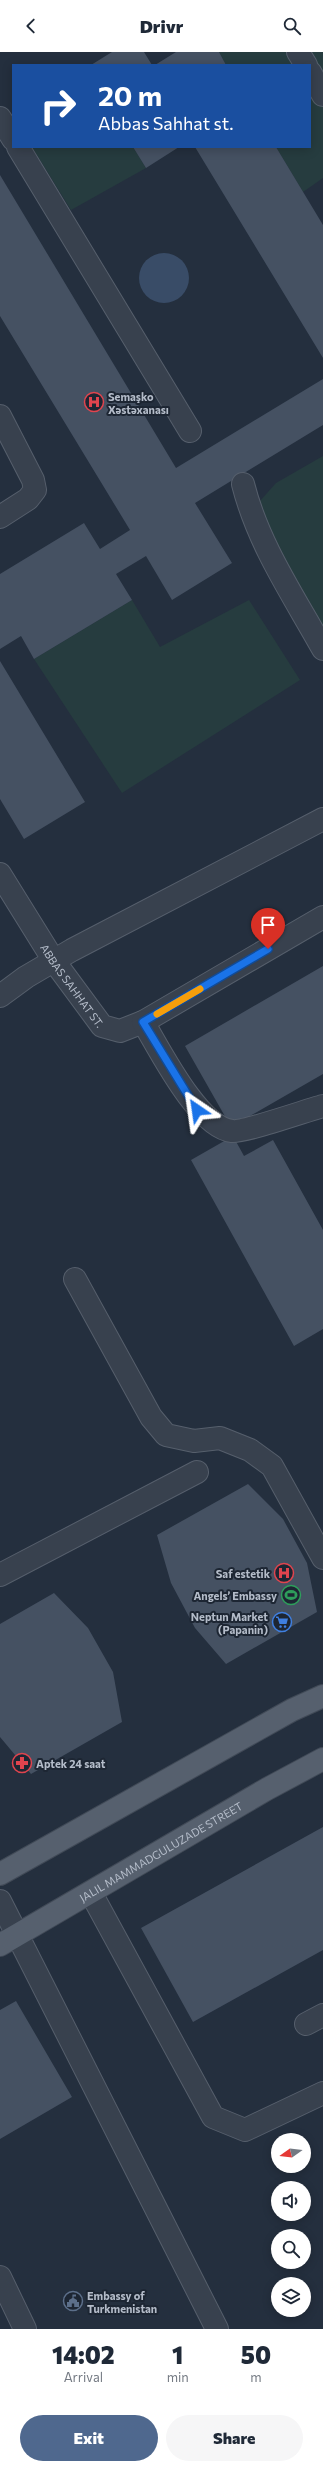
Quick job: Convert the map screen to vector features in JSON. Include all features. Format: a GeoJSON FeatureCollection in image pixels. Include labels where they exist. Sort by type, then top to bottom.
{"type":"FeatureCollection","features":[{"type":"Feature","properties":{"kind":"main road"},"geometry":{"type":"LineString","coordinates":[[0,1874],[292,1710],[323,1696]]}},
{"type":"Feature","properties":{"kind":"main road","name":"JALIL MAMMADGULUZADE STREET"},"geometry":{"type":"LineString","coordinates":[[9,1940],[267,1789],[323,1759]]}},
{"type":"Feature","properties":{"kind":"street"},"geometry":{"type":"LineString","coordinates":[[298,52],[305,64]]}},
{"type":"Feature","properties":{"kind":"street"},"geometry":{"type":"LineString","coordinates":[[311,74],[323,95]]}},
{"type":"Feature","properties":{"kind":"street"},"geometry":{"type":"LineString","coordinates":[[0,118],[12,137]]}},
{"type":"Feature","properties":{"kind":"street"},"geometry":{"type":"LineString","coordinates":[[19,148],[190,432]]}},
{"type":"Feature","properties":{"kind":"street"},"geometry":{"type":"LineString","coordinates":[[0,416],[33,480],[35,490],[28,499],[0,518]]}},
{"type":"Feature","properties":{"kind":"street"},"geometry":{"type":"LineString","coordinates":[[243,484],[250,510],[271,559],[323,649]]}},
{"type":"Feature","properties":{"kind":"street"},"geometry":{"type":"LineString","coordinates":[[0,996],[54,961],[323,819]]}},
{"type":"Feature","properties":{"kind":"street","name":"ABBAS SAHHAT ST."},"geometry":{"type":"LineString","coordinates":[[0,874],[54,961],[102,1026],[120,1031],[143,1022],[323,917]]}},
{"type":"Feature","properties":{"kind":"street"},"geometry":{"type":"LineString","coordinates":[[143,1022],[197,1110],[215,1125],[232,1132],[323,1106]]}},
{"type":"Feature","properties":{"kind":"street"},"geometry":{"type":"LineString","coordinates":[[75,1279],[151,1417],[166,1435],[194,1441],[220,1438],[250,1450],[272,1466],[323,1558]]}},
{"type":"Feature","properties":{"kind":"street"},"geometry":{"type":"LineString","coordinates":[[0,1575],[196,1472]]}},
{"type":"Feature","properties":{"kind":"street"},"geometry":{"type":"LineString","coordinates":[[91,1893],[213,2117],[245,2130],[323,2093]]}},
{"type":"Feature","properties":{"kind":"street"},"geometry":{"type":"LineString","coordinates":[[0,1900],[9,1940],[217,2329]]}},
{"type":"Feature","properties":{"kind":"street"},"geometry":{"type":"LineString","coordinates":[[0,2277],[25,2329]]}},
{"type":"Feature","properties":{"kind":"green space"},"geometry":{"type":"Polygon","coordinates":[[[219,52],[323,52],[323,178],[303,192],[277,148],[311,148],[311,64],[225,64],[219,52]]]}},
{"type":"Feature","properties":{"kind":"green space"},"geometry":{"type":"Polygon","coordinates":[[[33,148],[134,148],[146,168],[71,210],[33,148]]]}},
{"type":"Feature","properties":{"kind":"green space"},"geometry":{"type":"Polygon","coordinates":[[[323,456],[323,632],[258,518],[260,501],[276,483],[323,456]]]}},
{"type":"Feature","properties":{"kind":"green space"},"geometry":{"type":"Polygon","coordinates":[[[132,600],[160,647],[249,600],[300,680],[122,793],[34,659],[132,600]]]}},
{"type":"Feature","properties":{"kind":"water"},"geometry":{"type":"Polygon","coordinates":[[[164,253],[174,255],[182,260],[187,268],[189,278],[187,288],[182,296],[174,301],[164,303],[154,301],[146,296],[141,288],[139,278],[141,268],[146,260],[154,255],[164,253]]]}},
{"type":"Feature","properties":{"kind":"building"},"geometry":{"type":"Polygon","coordinates":[[[112,52],[144,52],[151,64],[93,64],[112,52]]]}},
{"type":"Feature","properties":{"kind":"building"},"geometry":{"type":"Polygon","coordinates":[[[176,52],[219,52],[225,64],[157,64],[176,52]]]}},
{"type":"Feature","properties":{"kind":"building"},"geometry":{"type":"Polygon","coordinates":[[[134,148],[177,148],[146,168],[134,148]]]}},
{"type":"Feature","properties":{"kind":"building"},"geometry":{"type":"Polygon","coordinates":[[[196,148],[277,148],[323,225],[323,358],[196,148]]]}},
{"type":"Feature","properties":{"kind":"building","name":"Semaşko Xəstəxanası"},"geometry":{"type":"Polygon","coordinates":[[[0,175],[176,468],[323,379],[323,425],[195,503],[232,563],[172,600],[146,556],[116,574],[132,600],[34,659],[21,636],[0,649],[0,574],[84,523],[100,549],[130,530],[0,316],[0,175]]]}},
{"type":"Feature","properties":{"kind":"building"},"geometry":{"type":"Polygon","coordinates":[[[0,661],[85,802],[24,839],[0,799],[0,661]]]}},
{"type":"Feature","properties":{"kind":"building"},"geometry":{"type":"Polygon","coordinates":[[[323,966],[323,1074],[231,1127],[185,1046],[323,966]]]}},
{"type":"Feature","properties":{"kind":"building"},"geometry":{"type":"Polygon","coordinates":[[[233,1136],[244,1156],[273,1140],[323,1230],[323,1329],[294,1346],[191,1160],[233,1136]]]}},
{"type":"Feature","properties":{"kind":"building"},"geometry":{"type":"Polygon","coordinates":[[[248,1484],[283,1519],[307,1563],[317,1612],[226,1664],[195,1628],[171,1583],[157,1535],[248,1484]]]}},
{"type":"Feature","properties":{"kind":"building"},"geometry":{"type":"Polygon","coordinates":[[[54,1593],[88,1628],[113,1672],[122,1722],[31,1774],[0,1737],[0,1624],[54,1593]]]}},
{"type":"Feature","properties":{"kind":"building"},"geometry":{"type":"Polygon","coordinates":[[[323,1827],[323,1950],[193,2022],[141,1928],[323,1827]]]}},
{"type":"Feature","properties":{"kind":"building"},"geometry":{"type":"Polygon","coordinates":[[[16,2001],[72,2097],[0,2139],[0,2010],[16,2001]]]}},
{"type":"Feature","properties":{"kind":"slow traffic"},"geometry":{"type":"LineString","coordinates":[[157,1014],[200,989]]}},
{"type":"Feature","properties":{"kind":"place","name":"Semaşko Xəstəxanası"},"geometry":{"type":"Point","coordinates":[94,402]}},
{"type":"Feature","properties":{"kind":"place","name":"Saf estetik"},"geometry":{"type":"Point","coordinates":[284,1573]}},
{"type":"Feature","properties":{"kind":"place","name":"Angels’ Embassy"},"geometry":{"type":"Point","coordinates":[291,1595]}},
{"type":"Feature","properties":{"kind":"place","name":"Neptun Market (Papanin)"},"geometry":{"type":"Point","coordinates":[282,1622]}},
{"type":"Feature","properties":{"kind":"place","name":"Aptek 24 saat"},"geometry":{"type":"Point","coordinates":[22,1763]}},
{"type":"Feature","properties":{"kind":"place","name":"Embassy of Turkmenistan"},"geometry":{"type":"Point","coordinates":[73,2301]}},
{"type":"Feature","properties":{"kind":"route"},"geometry":{"type":"LineString","coordinates":[[197,1110],[143,1022],[268,949]]}}]}
